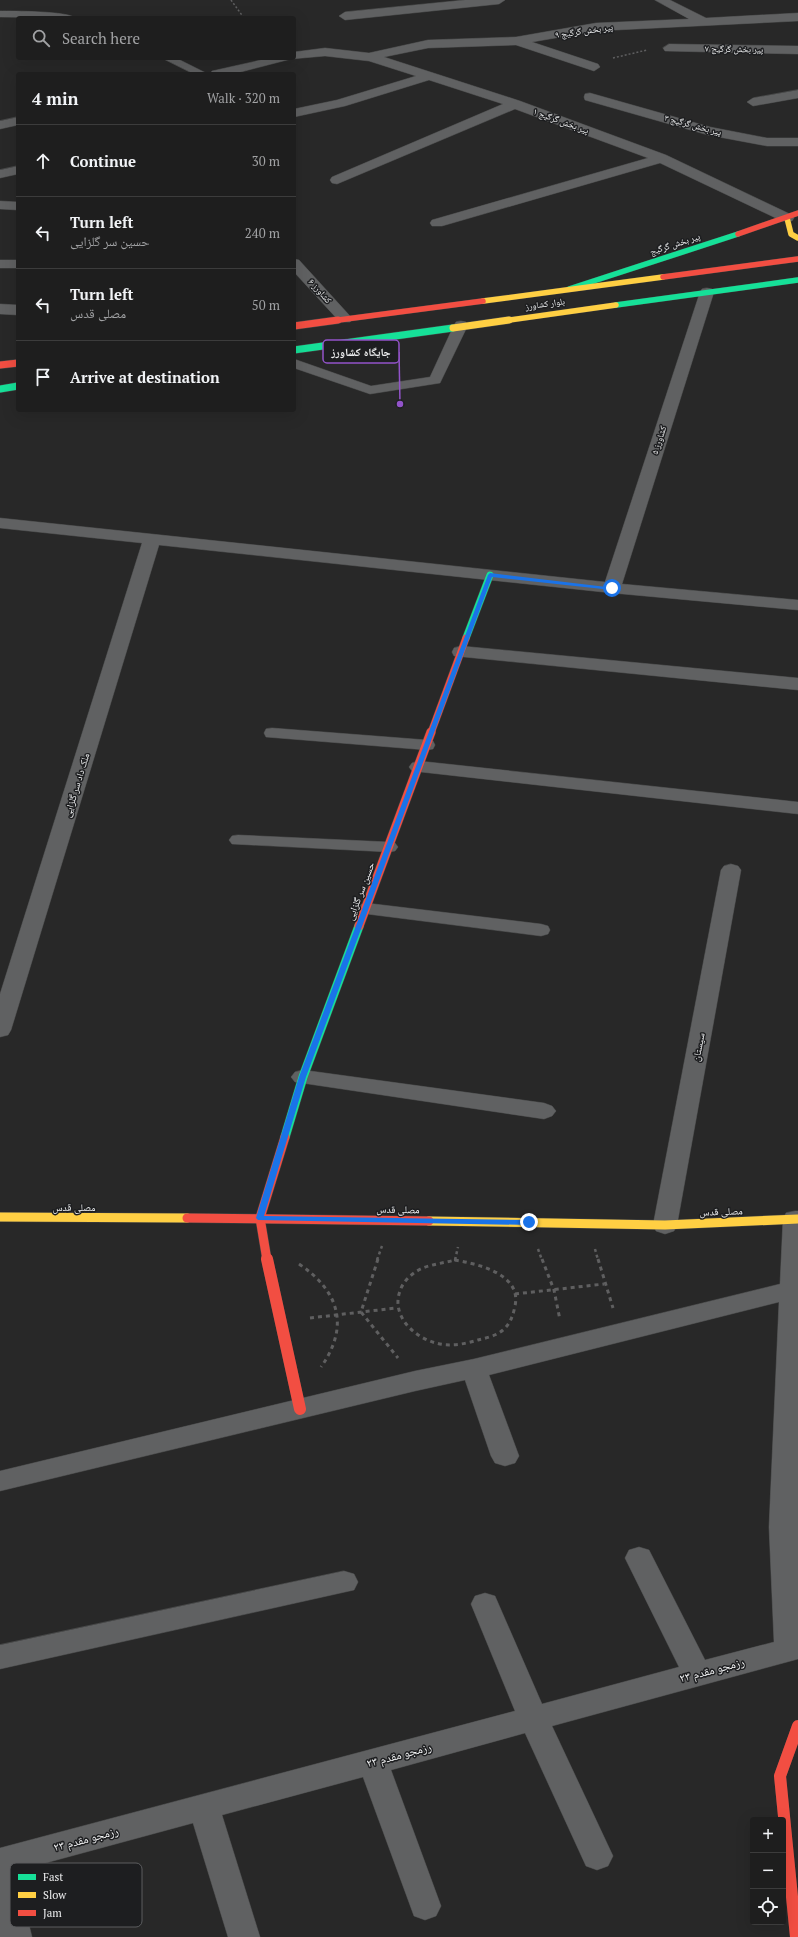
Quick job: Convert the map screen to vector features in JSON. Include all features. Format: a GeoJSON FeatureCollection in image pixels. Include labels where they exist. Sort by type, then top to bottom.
{"type":"FeatureCollection","features":[{"type":"Feature","properties":{"kind":"street"},"geometry":{"type":"LineString","coordinates":[[345,16],[498,0]]}},
{"type":"Feature","properties":{"kind":"street"},"geometry":{"type":"LineString","coordinates":[[661,0],[704,22]]}},
{"type":"Feature","properties":{"kind":"street","name":"پیر بخش گرگیج ۹"},"geometry":{"type":"LineString","coordinates":[[371,57],[428,44],[516,41],[596,27],[798,17]]}},
{"type":"Feature","properties":{"kind":"street"},"geometry":{"type":"LineString","coordinates":[[516,41],[594,67]]}},
{"type":"Feature","properties":{"kind":"street","name":"پیر بخش گرگیج ۷"},"geometry":{"type":"LineString","coordinates":[[669,48],[798,50]]}},
{"type":"Feature","properties":{"kind":"street","name":"پیر بخش گرگیج ۱"},"geometry":{"type":"LineString","coordinates":[[296,56],[326,52],[371,57],[515,104],[661,158],[793,215]]}},
{"type":"Feature","properties":{"kind":"street"},"geometry":{"type":"LineString","coordinates":[[225,72],[277,60]]}},
{"type":"Feature","properties":{"kind":"street"},"geometry":{"type":"LineString","coordinates":[[296,113],[340,104],[429,76]]}},
{"type":"Feature","properties":{"kind":"street"},"geometry":{"type":"LineString","coordinates":[[753,102],[798,94]]}},
{"type":"Feature","properties":{"kind":"street","name":"پیر بخش گرگیج ۳"},"geometry":{"type":"LineString","coordinates":[[590,96],[708,131],[767,142],[798,142]]}},
{"type":"Feature","properties":{"kind":"street"},"geometry":{"type":"LineString","coordinates":[[336,180],[515,104]]}},
{"type":"Feature","properties":{"kind":"street"},"geometry":{"type":"LineString","coordinates":[[0,125],[16,121]]}},
{"type":"Feature","properties":{"kind":"street"},"geometry":{"type":"LineString","coordinates":[[436,223],[661,158]]}},
{"type":"Feature","properties":{"kind":"street"},"geometry":{"type":"LineString","coordinates":[[0,174],[16,170]]}},
{"type":"Feature","properties":{"kind":"street"},"geometry":{"type":"LineString","coordinates":[[0,205],[16,206]]}},
{"type":"Feature","properties":{"kind":"street"},"geometry":{"type":"LineString","coordinates":[[793,215],[791,234],[798,238]]}},
{"type":"Feature","properties":{"kind":"street","name":"پیر بخش گرگیج"},"geometry":{"type":"LineString","coordinates":[[569,289],[793,215]]}},
{"type":"Feature","properties":{"kind":"street","name":"بلوار کشاورز"},"geometry":{"type":"LineString","coordinates":[[296,326],[798,259]]}},
{"type":"Feature","properties":{"kind":"street"},"geometry":{"type":"LineString","coordinates":[[0,264],[16,264]]}},
{"type":"Feature","properties":{"kind":"street","name":"کشاورز ۶"},"geometry":{"type":"LineString","coordinates":[[296,265],[346,319]]}},
{"type":"Feature","properties":{"kind":"street","name":"بلوار کشاورز"},"geometry":{"type":"LineString","coordinates":[[296,350],[461,325],[798,280]]}},
{"type":"Feature","properties":{"kind":"street","name":"کشاورز ۵"},"geometry":{"type":"LineString","coordinates":[[612,588],[707,292]]}},
{"type":"Feature","properties":{"kind":"street"},"geometry":{"type":"LineString","coordinates":[[0,309],[16,310]]}},
{"type":"Feature","properties":{"kind":"street"},"geometry":{"type":"LineString","coordinates":[[0,365],[16,363]]}},
{"type":"Feature","properties":{"kind":"street"},"geometry":{"type":"LineString","coordinates":[[0,389],[16,386]]}},
{"type":"Feature","properties":{"kind":"street"},"geometry":{"type":"LineString","coordinates":[[0,523],[612,588],[798,605]]}},
{"type":"Feature","properties":{"kind":"street","name":"ملک داد سر گلزایی"},"geometry":{"type":"LineString","coordinates":[[0,1030],[152,539]]}},
{"type":"Feature","properties":{"kind":"street","name":"حسین سر گلزایی"},"geometry":{"type":"LineString","coordinates":[[260,1218],[303,1077],[490,575]]}},
{"type":"Feature","properties":{"kind":"street"},"geometry":{"type":"LineString","coordinates":[[462,652],[798,684]]}},
{"type":"Feature","properties":{"kind":"street"},"geometry":{"type":"LineString","coordinates":[[419,766],[798,808]]}},
{"type":"Feature","properties":{"kind":"street","name":"سیستان"},"geometry":{"type":"LineString","coordinates":[[665,1225],[731,870]]}},
{"type":"Feature","properties":{"kind":"street"},"geometry":{"type":"LineString","coordinates":[[303,1077],[544,1111]]}},
{"type":"Feature","properties":{"kind":"street","name":"مصلی قدس"},"geometry":{"type":"LineString","coordinates":[[0,1217],[260,1218],[665,1225],[797,1219]]}},
{"type":"Feature","properties":{"kind":"street"},"geometry":{"type":"LineString","coordinates":[[260,1218],[265,1251],[282,1321],[298,1399]]}},
{"type":"Feature","properties":{"kind":"street"},"geometry":{"type":"LineString","coordinates":[[794,1648],[790,1528],[792,1290],[797,1219]]}},
{"type":"Feature","properties":{"kind":"street"},"geometry":{"type":"LineString","coordinates":[[0,1481],[298,1399],[415,1381],[474,1369],[792,1290]]}},
{"type":"Feature","properties":{"kind":"street"},"geometry":{"type":"LineString","coordinates":[[474,1369],[505,1456]]}},
{"type":"Feature","properties":{"kind":"street"},"geometry":{"type":"LineString","coordinates":[[639,1558],[697,1674]]}},
{"type":"Feature","properties":{"kind":"street"},"geometry":{"type":"LineString","coordinates":[[0,1657],[344,1582]]}},
{"type":"Feature","properties":{"kind":"street"},"geometry":{"type":"LineString","coordinates":[[485,1604],[533,1718],[597,1856]]}},
{"type":"Feature","properties":{"kind":"street","name":"رزمجو مقدم ۲۳"},"geometry":{"type":"LineString","coordinates":[[0,1862],[794,1648]]}},
{"type":"Feature","properties":{"kind":"street"},"geometry":{"type":"LineString","coordinates":[[796,1937],[780,1776],[798,1726]]}},
{"type":"Feature","properties":{"kind":"street"},"geometry":{"type":"LineString","coordinates":[[373,1762],[425,1906]]}},
{"type":"Feature","properties":{"kind":"street"},"geometry":{"type":"LineString","coordinates":[[204,1807],[244,1937]]}},
{"type":"Feature","properties":{"kind":"street"},"geometry":{"type":"LineString","coordinates":[[0,1868],[10,1911]]}},
{"type":"Feature","properties":{"kind":"street"},"geometry":{"type":"LineString","coordinates":[[14,1927],[16,1937]]}},
{"type":"Feature","properties":{"kind":"lane"},"geometry":{"type":"LineString","coordinates":[[0,14],[54,16]]}},
{"type":"Feature","properties":{"kind":"lane"},"geometry":{"type":"LineString","coordinates":[[172,60],[198,72]]}},
{"type":"Feature","properties":{"kind":"lane"},"geometry":{"type":"LineString","coordinates":[[296,364],[370,390],[435,380],[461,325]]}},
{"type":"Feature","properties":{"kind":"lane"},"geometry":{"type":"LineString","coordinates":[[272,733],[427,745]]}},
{"type":"Feature","properties":{"kind":"lane"},"geometry":{"type":"LineString","coordinates":[[238,840],[389,847]]}},
{"type":"Feature","properties":{"kind":"lane"},"geometry":{"type":"LineString","coordinates":[[366,909],[541,930]]}},
{"type":"Feature","properties":{"kind":"path"},"geometry":{"type":"LineString","coordinates":[[231,0],[243,16]]}},
{"type":"Feature","properties":{"kind":"path"},"geometry":{"type":"LineString","coordinates":[[594,67],[615,57],[632,52],[669,48]]}},
{"type":"Feature","properties":{"kind":"path"},"geometry":{"type":"LineString","coordinates":[[360,1312],[390,1220]]}},
{"type":"Feature","properties":{"kind":"path"},"geometry":{"type":"LineString","coordinates":[[529,1222],[554,1290],[562,1327]]}},
{"type":"Feature","properties":{"kind":"path"},"geometry":{"type":"LineString","coordinates":[[588,1224],[604,1284],[622,1331]]}},
{"type":"Feature","properties":{"kind":"path"},"geometry":{"type":"LineString","coordinates":[[265,1251],[287,1258],[306,1268],[321,1282],[333,1297],[338,1315],[338,1331],[334,1347],[298,1399]]}},
{"type":"Feature","properties":{"kind":"path"},"geometry":{"type":"LineString","coordinates":[[455,1260],[476,1263],[507,1280],[515,1294],[516,1308],[510,1322],[499,1334],[482,1342],[463,1346],[444,1345],[427,1340],[412,1332],[401,1321],[396,1308],[397,1294],[405,1280],[418,1269],[435,1262],[455,1260]]}},
{"type":"Feature","properties":{"kind":"path"},"geometry":{"type":"LineString","coordinates":[[515,1294],[604,1284]]}},
{"type":"Feature","properties":{"kind":"path"},"geometry":{"type":"LineString","coordinates":[[282,1321],[396,1308]]}},
{"type":"Feature","properties":{"kind":"path"},"geometry":{"type":"LineString","coordinates":[[360,1312],[415,1381]]}},
{"type":"Feature","properties":{"kind":"traffic: fast"},"geometry":{"type":"LineString","coordinates":[[569,289],[738,234]]}},
{"type":"Feature","properties":{"kind":"traffic: fast"},"geometry":{"type":"LineString","coordinates":[[616,305],[798,280]]}},
{"type":"Feature","properties":{"kind":"traffic: fast"},"geometry":{"type":"LineString","coordinates":[[296,350],[453,328]]}},
{"type":"Feature","properties":{"kind":"traffic: fast"},"geometry":{"type":"LineString","coordinates":[[0,389],[16,386]]}},
{"type":"Feature","properties":{"kind":"traffic: fast"},"geometry":{"type":"LineString","coordinates":[[466,638],[490,575]]}},
{"type":"Feature","properties":{"kind":"traffic: fast"},"geometry":{"type":"LineString","coordinates":[[285,1137],[303,1077],[359,926]]}},
{"type":"Feature","properties":{"kind":"traffic: slow"},"geometry":{"type":"LineString","coordinates":[[787,218],[791,234],[798,238]]}},
{"type":"Feature","properties":{"kind":"traffic: slow"},"geometry":{"type":"LineString","coordinates":[[483,301],[663,277]]}},
{"type":"Feature","properties":{"kind":"traffic: slow"},"geometry":{"type":"LineString","coordinates":[[453,328],[616,305]]}},
{"type":"Feature","properties":{"kind":"traffic: slow"},"geometry":{"type":"LineString","coordinates":[[0,1217],[187,1218]]}},
{"type":"Feature","properties":{"kind":"traffic: slow"},"geometry":{"type":"LineString","coordinates":[[429,1221],[665,1225],[798,1219]]}},
{"type":"Feature","properties":{"kind":"traffic: jam"},"geometry":{"type":"LineString","coordinates":[[738,234],[798,213]]}},
{"type":"Feature","properties":{"kind":"traffic: jam"},"geometry":{"type":"LineString","coordinates":[[663,277],[798,259]]}},
{"type":"Feature","properties":{"kind":"traffic: jam"},"geometry":{"type":"LineString","coordinates":[[296,326],[483,301]]}},
{"type":"Feature","properties":{"kind":"traffic: jam"},"geometry":{"type":"LineString","coordinates":[[0,365],[16,363]]}},
{"type":"Feature","properties":{"kind":"traffic: jam"},"geometry":{"type":"LineString","coordinates":[[359,926],[466,638]]}},
{"type":"Feature","properties":{"kind":"traffic: jam"},"geometry":{"type":"LineString","coordinates":[[285,1137],[260,1218],[265,1251],[300,1409]]}},
{"type":"Feature","properties":{"kind":"traffic: jam"},"geometry":{"type":"LineString","coordinates":[[187,1218],[429,1221]]}},
{"type":"Feature","properties":{"kind":"traffic: jam"},"geometry":{"type":"LineString","coordinates":[[796,1937],[780,1776],[798,1726]]}},
{"type":"Feature","properties":{"kind":"place","name":"جایگاه کشاورز"},"geometry":{"type":"Point","coordinates":[400,404]}},
{"type":"Feature","properties":{"kind":"route"},"geometry":{"type":"LineString","coordinates":[[529,1222],[260,1218],[303,1077],[490,575],[612,588]]}}]}
